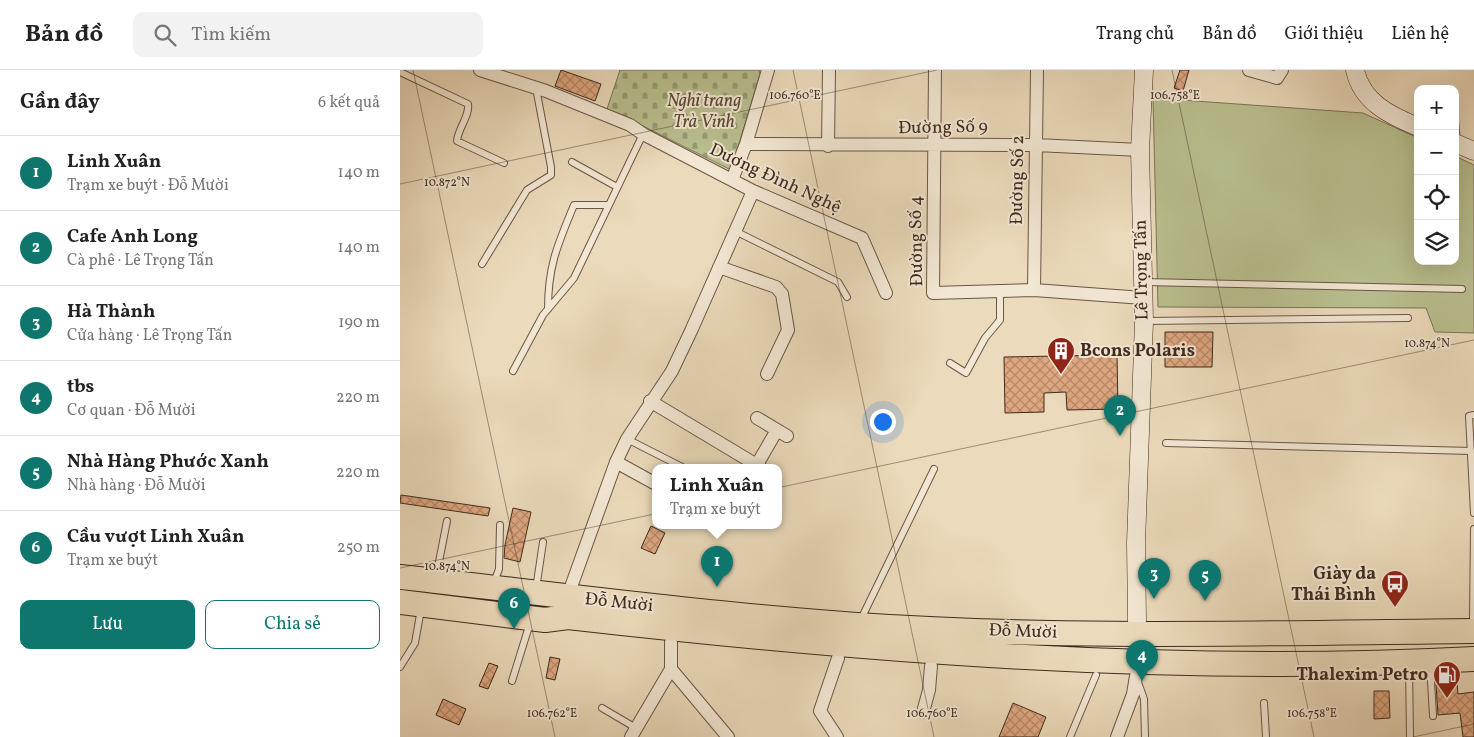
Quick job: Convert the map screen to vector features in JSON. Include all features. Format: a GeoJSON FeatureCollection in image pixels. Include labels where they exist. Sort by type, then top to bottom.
{"type":"FeatureCollection","features":[{"type":"Feature","properties":{"kind":"highway"},"geometry":{"type":"LineString","coordinates":[[400,565],[442,578],[537,587]]}},
{"type":"Feature","properties":{"kind":"highway"},"geometry":{"type":"LineString","coordinates":[[400,577],[486,576],[569,592]]}},
{"type":"Feature","properties":{"kind":"highway","name":"Đỗ Mười"},"geometry":{"type":"LineString","coordinates":[[569,592],[864,613],[1109,622],[1137,628]]}},
{"type":"Feature","properties":{"kind":"highway","name":"Đỗ Mười"},"geometry":{"type":"LineString","coordinates":[[569,592],[860,625],[1013,633],[1137,628],[1474,623]]}},
{"type":"Feature","properties":{"kind":"highway"},"geometry":{"type":"LineString","coordinates":[[411,604],[538,619]]}},
{"type":"Feature","properties":{"kind":"highway","name":"Đỗ Mười"},"geometry":{"type":"LineString","coordinates":[[538,619],[568,617],[901,649],[1101,662],[1137,669]]}},
{"type":"Feature","properties":{"kind":"highway","name":"Đỗ Mười"},"geometry":{"type":"LineString","coordinates":[[538,619],[563,628],[671,642],[931,666],[1096,675],[1137,669],[1420,666],[1474,669]]}},
{"type":"Feature","properties":{"kind":"highway"},"geometry":{"type":"LineString","coordinates":[[1137,628],[1137,669]]}},
{"type":"Feature","properties":{"kind":"highway","name":"Đỗ Mười"},"geometry":{"type":"LineString","coordinates":[[1420,666],[1474,659]]}},
{"type":"Feature","properties":{"kind":"street","name":"Dương Đình Nghệ"},"geometry":{"type":"LineString","coordinates":[[480,70],[536,88],[630,125],[643,134],[753,191],[862,238],[886,293]]}},
{"type":"Feature","properties":{"kind":"street"},"geometry":{"type":"LineString","coordinates":[[732,180],[746,144],[768,70]]}},
{"type":"Feature","properties":{"kind":"street"},"geometry":{"type":"LineString","coordinates":[[828,146],[830,70]]}},
{"type":"Feature","properties":{"kind":"street","name":"Đường Số 4"},"geometry":{"type":"LineString","coordinates":[[935,70],[933,293],[1034,290],[1143,290]]}},
{"type":"Feature","properties":{"kind":"street","name":"Đường Số 2"},"geometry":{"type":"LineString","coordinates":[[1034,290],[1037,70]]}},
{"type":"Feature","properties":{"kind":"street","name":"Lê Trọng Tấn"},"geometry":{"type":"LineString","coordinates":[[1137,628],[1136,543],[1144,321],[1140,150],[1144,70]]}},
{"type":"Feature","properties":{"kind":"street"},"geometry":{"type":"LineString","coordinates":[[1249,70],[1277,78],[1282,70]]}},
{"type":"Feature","properties":{"kind":"street"},"geometry":{"type":"LineString","coordinates":[[1355,70],[1357,80],[1367,97],[1384,111],[1414,125]]}},
{"type":"Feature","properties":{"kind":"street","name":"Đường Số 9"},"geometry":{"type":"LineString","coordinates":[[746,144],[1036,146],[1140,150]]}},
{"type":"Feature","properties":{"kind":"street"},"geometry":{"type":"LineString","coordinates":[[1459,144],[1474,151]]}},
{"type":"Feature","properties":{"kind":"street"},"geometry":{"type":"LineString","coordinates":[[569,592],[616,462],[627,438],[650,401],[672,371],[753,191]]}},
{"type":"Feature","properties":{"kind":"street"},"geometry":{"type":"LineString","coordinates":[[719,267],[776,287],[782,294],[788,330],[767,374]]}},
{"type":"Feature","properties":{"kind":"street"},"geometry":{"type":"LineString","coordinates":[[650,401],[753,464]]}},
{"type":"Feature","properties":{"kind":"street"},"geometry":{"type":"LineString","coordinates":[[757,418],[782,433],[760,464]]}},
{"type":"Feature","properties":{"kind":"street"},"geometry":{"type":"LineString","coordinates":[[616,462],[652,482]]}},
{"type":"Feature","properties":{"kind":"street"},"geometry":{"type":"LineString","coordinates":[[633,732],[671,669],[671,642]]}},
{"type":"Feature","properties":{"kind":"street"},"geometry":{"type":"LineString","coordinates":[[837,737],[820,711],[838,658]]}},
{"type":"Feature","properties":{"kind":"street"},"geometry":{"type":"LineString","coordinates":[[923,712],[929,690],[931,666]]}},
{"type":"Feature","properties":{"kind":"street"},"geometry":{"type":"LineString","coordinates":[[671,669],[724,735]]}},
{"type":"Feature","properties":{"kind":"street"},"geometry":{"type":"LineString","coordinates":[[1117,737],[1133,694],[1137,669]]}},
{"type":"Feature","properties":{"kind":"lane"},"geometry":{"type":"LineString","coordinates":[[400,72],[468,104],[469,109],[460,128],[457,141],[504,163]]}},
{"type":"Feature","properties":{"kind":"lane"},"geometry":{"type":"LineString","coordinates":[[482,264],[527,190],[551,175],[552,167],[536,88]]}},
{"type":"Feature","properties":{"kind":"lane"},"geometry":{"type":"LineString","coordinates":[[513,371],[548,308],[574,278],[643,134]]}},
{"type":"Feature","properties":{"kind":"lane"},"geometry":{"type":"LineString","coordinates":[[572,162],[617,187]]}},
{"type":"Feature","properties":{"kind":"lane"},"geometry":{"type":"LineString","coordinates":[[548,308],[548,287],[552,258],[574,205],[608,205]]}},
{"type":"Feature","properties":{"kind":"lane"},"geometry":{"type":"LineString","coordinates":[[735,231],[838,282],[847,297]]}},
{"type":"Feature","properties":{"kind":"lane"},"geometry":{"type":"LineString","coordinates":[[1143,290],[1462,289]]}},
{"type":"Feature","properties":{"kind":"lane"},"geometry":{"type":"LineString","coordinates":[[950,363],[966,373],[985,338],[1000,320],[1000,291]]}},
{"type":"Feature","properties":{"kind":"lane"},"geometry":{"type":"LineString","coordinates":[[1144,321],[1408,318]]}},
{"type":"Feature","properties":{"kind":"lane"},"geometry":{"type":"LineString","coordinates":[[1474,415],[1468,416],[1474,513]]}},
{"type":"Feature","properties":{"kind":"lane"},"geometry":{"type":"LineString","coordinates":[[627,438],[676,464]]}},
{"type":"Feature","properties":{"kind":"lane"},"geometry":{"type":"LineString","coordinates":[[1166,443],[1471,451]]}},
{"type":"Feature","properties":{"kind":"lane"},"geometry":{"type":"LineString","coordinates":[[864,613],[934,469]]}},
{"type":"Feature","properties":{"kind":"lane"},"geometry":{"type":"LineString","coordinates":[[442,578],[447,521]]}},
{"type":"Feature","properties":{"kind":"lane"},"geometry":{"type":"LineString","coordinates":[[486,576],[498,569],[500,525]]}},
{"type":"Feature","properties":{"kind":"lane"},"geometry":{"type":"LineString","coordinates":[[1474,529],[1474,623]]}},
{"type":"Feature","properties":{"kind":"lane"},"geometry":{"type":"LineString","coordinates":[[537,587],[543,542]]}},
{"type":"Feature","properties":{"kind":"lane"},"geometry":{"type":"LineString","coordinates":[[400,667],[415,643],[411,604]]}},
{"type":"Feature","properties":{"kind":"lane"},"geometry":{"type":"LineString","coordinates":[[512,681],[538,619]]}},
{"type":"Feature","properties":{"kind":"lane"},"geometry":{"type":"LineString","coordinates":[[1420,666],[1433,716]]}},
{"type":"Feature","properties":{"kind":"lane"},"geometry":{"type":"LineString","coordinates":[[1410,737],[1420,666]]}},
{"type":"Feature","properties":{"kind":"lane"},"geometry":{"type":"LineString","coordinates":[[1137,669],[1144,700],[1145,737]]}},
{"type":"Feature","properties":{"kind":"lane"},"geometry":{"type":"LineString","coordinates":[[1070,737],[1096,675]]}},
{"type":"Feature","properties":{"kind":"lane"},"geometry":{"type":"LineString","coordinates":[[1264,703],[1266,737]]}},
{"type":"Feature","properties":{"kind":"lane"},"geometry":{"type":"LineString","coordinates":[[602,708],[633,732]]}},
{"type":"Feature","properties":{"kind":"green space","name":"Nghĩ trang Trà Vinh"},"geometry":{"type":"Polygon","coordinates":[[[620,70],[759,70],[760,74],[731,170],[643,126],[606,112],[620,70]]]}},
{"type":"Feature","properties":{"kind":"green space"},"geometry":{"type":"Polygon","coordinates":[[[1153,98],[1363,113],[1414,136],[1414,265],[1459,265],[1459,158],[1474,165],[1474,333],[1435,332],[1426,308],[1158,307],[1153,98]]]}},
{"type":"Feature","properties":{"kind":"building"},"geometry":{"type":"Polygon","coordinates":[[[561,70],[601,84],[595,101],[555,86],[561,70]]]}},
{"type":"Feature","properties":{"kind":"building"},"geometry":{"type":"Polygon","coordinates":[[[1180,70],[1189,70],[1183,91],[1174,88],[1180,70]]]}},
{"type":"Feature","properties":{"kind":"building"},"geometry":{"type":"Polygon","coordinates":[[[1165,332],[1213,332],[1212,367],[1165,367],[1165,332]]]}},
{"type":"Feature","properties":{"kind":"building","name":"Bcons Polaris"},"geometry":{"type":"Polygon","coordinates":[[[1117,355],[1118,409],[1067,410],[1066,392],[1044,393],[1044,412],[1005,413],[1004,357],[1117,355]]]}},
{"type":"Feature","properties":{"kind":"building"},"geometry":{"type":"Polygon","coordinates":[[[401,495],[490,508],[488,516],[400,503],[401,495]]]}},
{"type":"Feature","properties":{"kind":"building"},"geometry":{"type":"Polygon","coordinates":[[[513,508],[531,512],[520,562],[504,558],[513,508]]]}},
{"type":"Feature","properties":{"kind":"building"},"geometry":{"type":"Polygon","coordinates":[[[651,526],[652,529],[665,533],[655,554],[641,548],[651,526]]]}},
{"type":"Feature","properties":{"kind":"building"},"geometry":{"type":"Polygon","coordinates":[[[550,657],[560,659],[555,680],[546,678],[550,657]]]}},
{"type":"Feature","properties":{"kind":"building"},"geometry":{"type":"Polygon","coordinates":[[[489,663],[498,666],[488,689],[479,686],[489,663]]]}},
{"type":"Feature","properties":{"kind":"building"},"geometry":{"type":"Polygon","coordinates":[[[1457,682],[1458,694],[1474,692],[1474,737],[1463,737],[1460,713],[1438,715],[1436,684],[1457,682]]]}},
{"type":"Feature","properties":{"kind":"building"},"geometry":{"type":"Polygon","coordinates":[[[1374,691],[1389,691],[1390,718],[1374,719],[1374,691]]]}},
{"type":"Feature","properties":{"kind":"building"},"geometry":{"type":"Polygon","coordinates":[[[443,699],[466,709],[459,725],[436,715],[443,699]]]}},
{"type":"Feature","properties":{"kind":"building"},"geometry":{"type":"Polygon","coordinates":[[[1013,703],[1046,717],[1038,737],[999,737],[1013,703]]]}},
{"type":"Feature","properties":{"kind":"place","name":"Bcons Polaris"},"geometry":{"type":"Point","coordinates":[1061,375]}},
{"type":"Feature","properties":{"kind":"place","name":"Cafe Anh Long"},"geometry":{"type":"Point","coordinates":[1120,436]}},
{"type":"Feature","properties":{"kind":"place","name":"Linh Xuân"},"geometry":{"type":"Point","coordinates":[717,587]}},
{"type":"Feature","properties":{"kind":"place","name":"Hà Thành"},"geometry":{"type":"Point","coordinates":[1154,599]}},
{"type":"Feature","properties":{"kind":"place","name":"Nhà Hàng Phước Xanh"},"geometry":{"type":"Point","coordinates":[1205,601]}},
{"type":"Feature","properties":{"kind":"place","name":"Giày da Thái Bình"},"geometry":{"type":"Point","coordinates":[1395,608]}},
{"type":"Feature","properties":{"kind":"place","name":"Cầu vượt Linh Xuân"},"geometry":{"type":"Point","coordinates":[514,629]}},
{"type":"Feature","properties":{"kind":"place","name":"tbs"},"geometry":{"type":"Point","coordinates":[1142,681]}},
{"type":"Feature","properties":{"kind":"place","name":"Thalexim Petro"},"geometry":{"type":"Point","coordinates":[1447,699]}}]}
